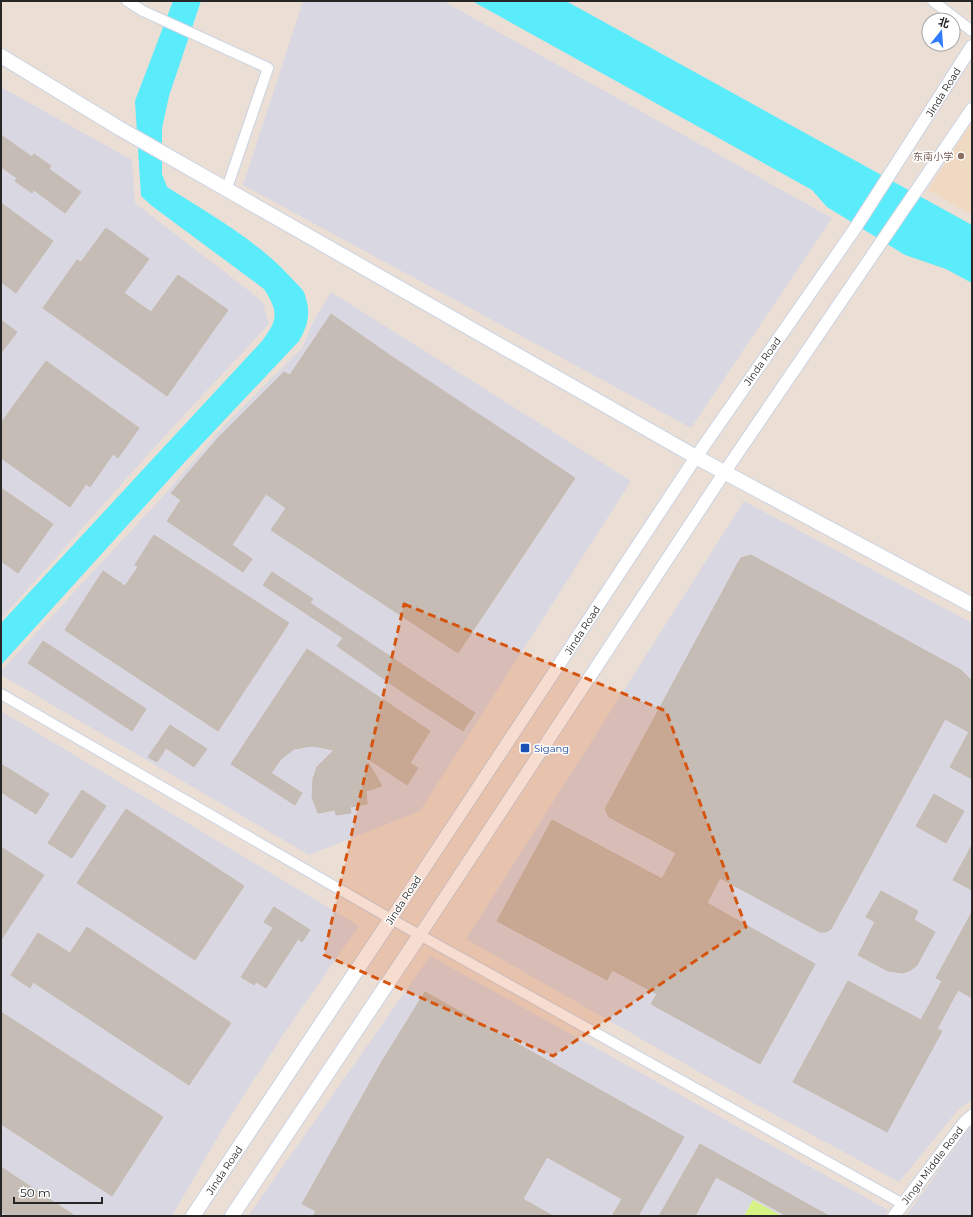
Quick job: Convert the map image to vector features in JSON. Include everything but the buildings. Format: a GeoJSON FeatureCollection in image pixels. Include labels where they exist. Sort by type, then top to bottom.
{"type":"FeatureCollection","features":[{"type":"Feature","properties":{"kind":"main road"},"geometry":{"type":"LineString","coordinates":[[1,56],[119,128],[227,188],[724,473],[972,605]]}},
{"type":"Feature","properties":{"kind":"main road","name":"Jinda Road"},"geometry":{"type":"LineString","coordinates":[[194,1216],[391,919]]}},
{"type":"Feature","properties":{"kind":"main road"},"geometry":{"type":"LineString","coordinates":[[232,1216],[420,935]]}},
{"type":"Feature","properties":{"kind":"street"},"geometry":{"type":"LineString","coordinates":[[127,1],[143,11],[268,68],[227,188]]}},
{"type":"Feature","properties":{"kind":"street"},"geometry":{"type":"LineString","coordinates":[[933,1],[972,31]]}},
{"type":"Feature","properties":{"kind":"street","name":"Jinda Road"},"geometry":{"type":"LineString","coordinates":[[391,919],[696,457],[854,230],[972,46]]}},
{"type":"Feature","properties":{"kind":"street"},"geometry":{"type":"LineString","coordinates":[[420,935],[724,473],[972,109]]}},
{"type":"Feature","properties":{"kind":"street"},"geometry":{"type":"LineString","coordinates":[[1,694],[391,919],[902,1204]]}},
{"type":"Feature","properties":{"kind":"street","name":"Jingu Middle Road"},"geometry":{"type":"LineString","coordinates":[[894,1216],[964,1123],[972,1116]]}},
{"type":"Feature","properties":{"kind":"highlighted area"},"geometry":{"type":"Polygon","coordinates":[[[404,604],[666,711],[746,927],[553,1056],[324,955],[404,604]]]}},
{"type":"Feature","properties":{"kind":"shaded area"},"geometry":{"type":"Polygon","coordinates":[[[303,1],[443,1],[832,218],[691,428],[243,185],[303,1]]]}},
{"type":"Feature","properties":{"kind":"shaded area"},"geometry":{"type":"Polygon","coordinates":[[[1,87],[132,160],[135,203],[262,301],[269,324],[171,429],[1,619],[1,87]]]}},
{"type":"Feature","properties":{"kind":"shaded area","name":"东南小学"},"geometry":{"type":"Polygon","coordinates":[[[972,122],[972,215],[928,190],[972,122]]]}},
{"type":"Feature","properties":{"kind":"shaded area"},"geometry":{"type":"Polygon","coordinates":[[[331,292],[631,481],[420,811],[309,855],[1,675],[1,671],[165,494],[223,427],[302,348],[312,324],[331,292]]]}},
{"type":"Feature","properties":{"kind":"shaded area"},"geometry":{"type":"Polygon","coordinates":[[[744,501],[972,623],[972,1100],[958,1110],[899,1182],[757,1105],[466,939],[744,501]]]}},
{"type":"Feature","properties":{"kind":"shaded area"},"geometry":{"type":"Polygon","coordinates":[[[1,711],[359,926],[285,1032],[227,1121],[172,1216],[1,1216],[1,711]]]}},
{"type":"Feature","properties":{"kind":"shaded area"},"geometry":{"type":"Polygon","coordinates":[[[430,956],[888,1210],[884,1216],[248,1216],[430,956]]]}},
{"type":"Feature","properties":{"kind":"shaded area"},"geometry":{"type":"Polygon","coordinates":[[[972,1127],[972,1216],[906,1216],[967,1131],[972,1127]]]}},
{"type":"Feature","properties":{"kind":"green space"},"geometry":{"type":"Polygon","coordinates":[[[753,1200],[782,1216],[744,1216],[753,1200]]]}},
{"type":"Feature","properties":{"kind":"water"},"geometry":{"type":"Polygon","coordinates":[[[173,1],[201,1],[169,96],[162,128],[162,174],[167,187],[234,230],[281,267],[304,293],[308,308],[308,319],[305,330],[299,341],[183,464],[1,665],[1,623],[262,341],[274,321],[274,310],[264,289],[152,206],[141,196],[135,101],[173,1]]]}},
{"type":"Feature","properties":{"kind":"water"},"geometry":{"type":"Polygon","coordinates":[[[472,1],[566,1],[972,225],[972,283],[946,269],[905,255],[827,207],[812,190],[472,1]]]}},
{"type":"Feature","properties":{"kind":"place","name":"东南小学"},"geometry":{"type":"Point","coordinates":[961,156]}},
{"type":"Feature","properties":{"kind":"place","name":"Sigang"},"geometry":{"type":"Point","coordinates":[525,748]}}]}
